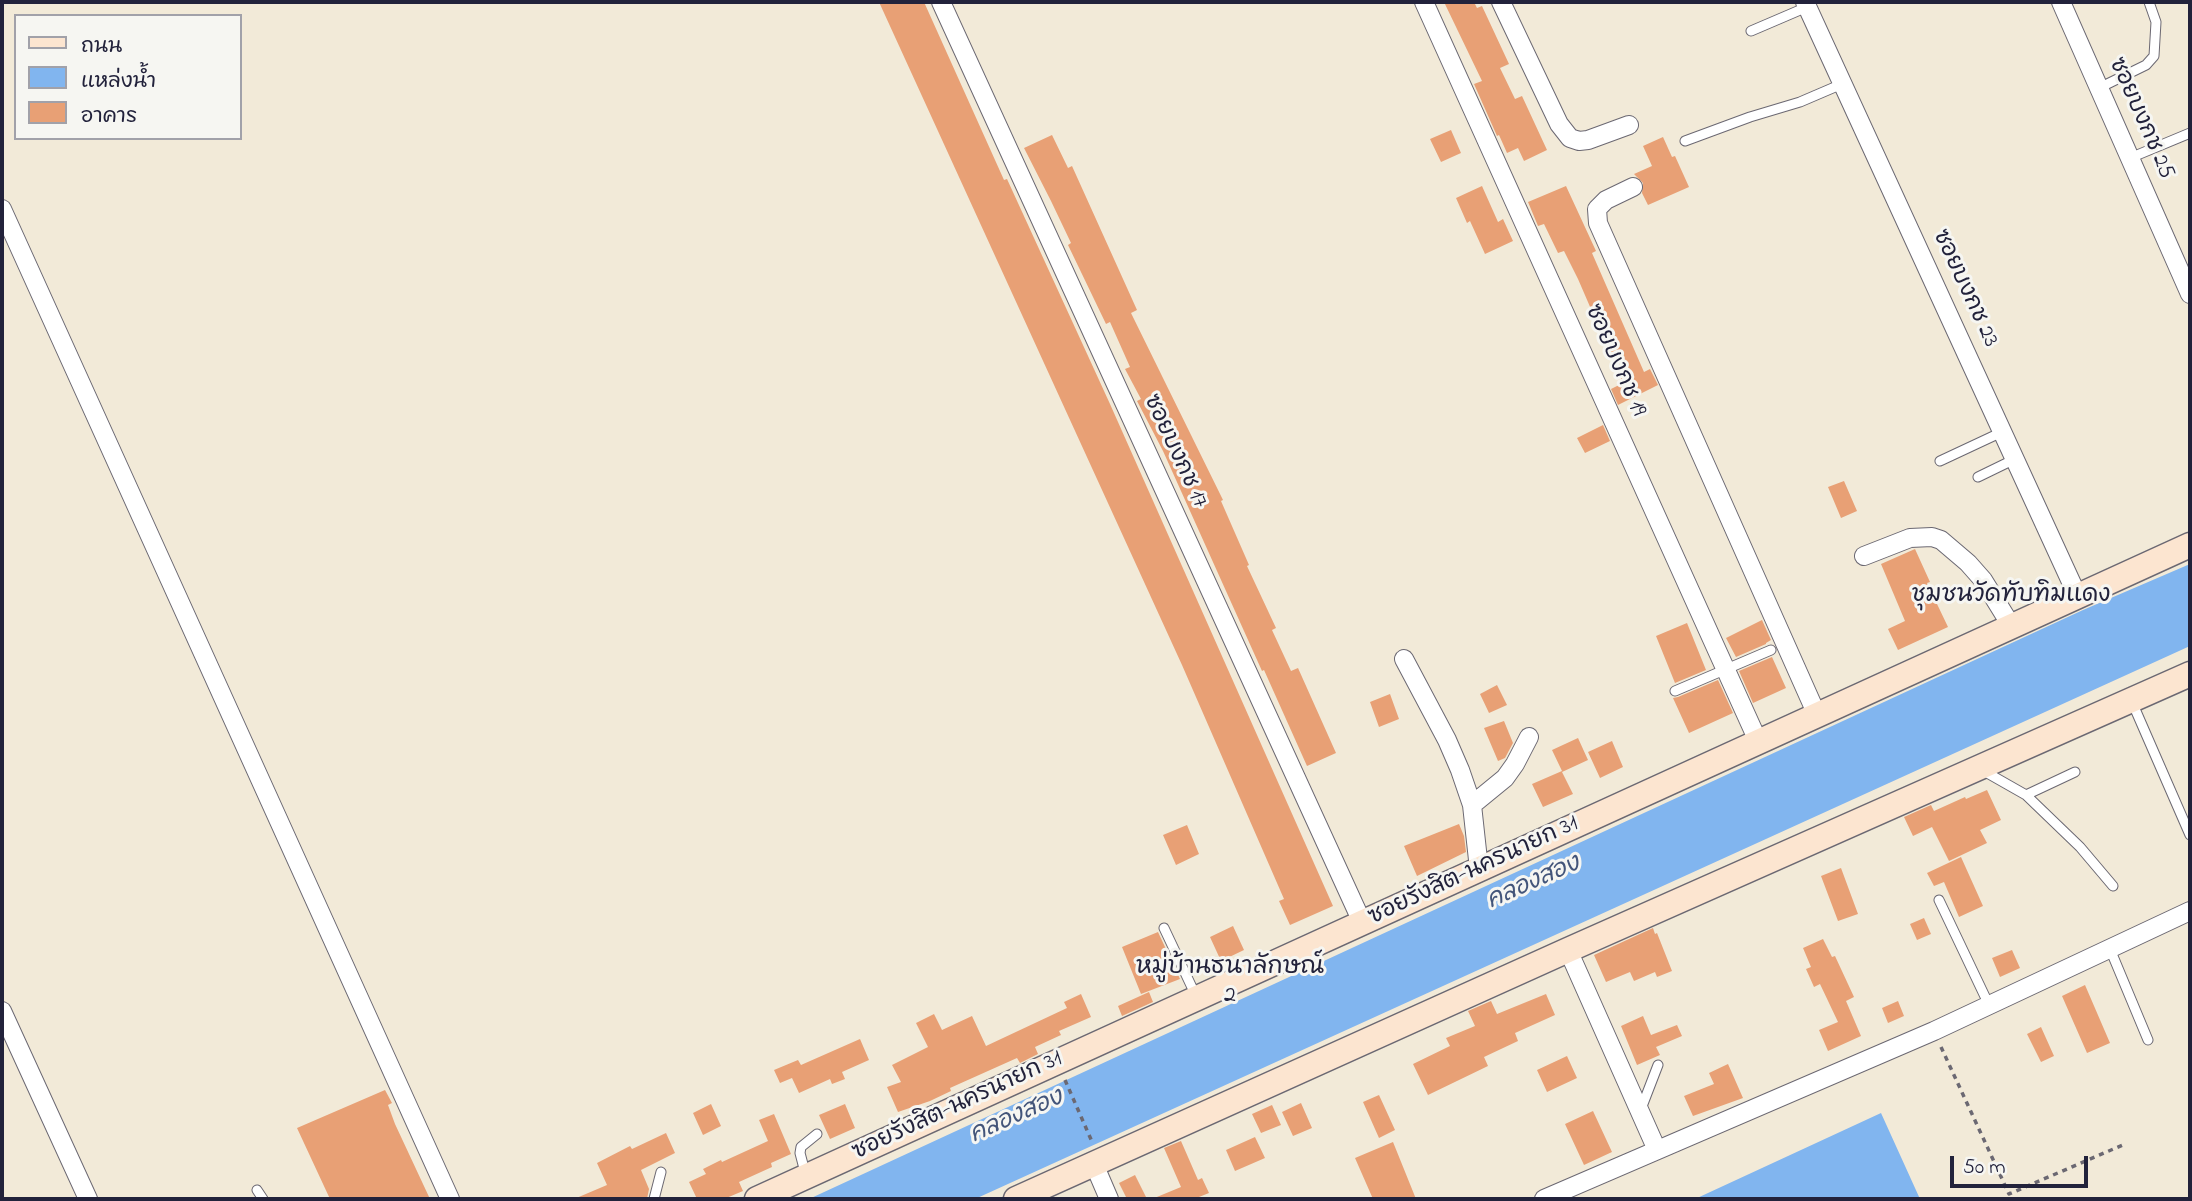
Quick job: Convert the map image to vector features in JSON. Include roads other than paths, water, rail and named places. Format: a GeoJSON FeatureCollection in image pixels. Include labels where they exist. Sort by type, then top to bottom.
{"type":"FeatureCollection","features":[{"type":"Feature","properties":{"kind":"street","name":"ซอยบงกช 17"},"geometry":{"type":"LineString","coordinates":[[941,2],[1362,922]]}},
{"type":"Feature","properties":{"kind":"street","name":"ซอยบงกช 19"},"geometry":{"type":"LineString","coordinates":[[1424,2],[1758,741]]}},
{"type":"Feature","properties":{"kind":"street"},"geometry":{"type":"LineString","coordinates":[[1501,2],[1559,124],[1570,138],[1588,140],[1629,125]]}},
{"type":"Feature","properties":{"kind":"street","name":"ซอยบงกช 25"},"geometry":{"type":"LineString","coordinates":[[2061,2],[2190,294]]}},
{"type":"Feature","properties":{"kind":"street","name":"ซอยบงกช 23"},"geometry":{"type":"LineString","coordinates":[[1806,4],[2078,597]]}},
{"type":"Feature","properties":{"kind":"street"},"geometry":{"type":"LineString","coordinates":[[1633,187],[1606,200],[1597,209],[1598,223],[1817,715]]}},
{"type":"Feature","properties":{"kind":"street"},"geometry":{"type":"LineString","coordinates":[[2,209],[450,1199]]}},
{"type":"Feature","properties":{"kind":"street"},"geometry":{"type":"LineString","coordinates":[[1864,556],[1910,538],[1932,537],[1941,540],[1983,580],[2012,627]]}},
{"type":"Feature","properties":{"kind":"street","name":"ซอยรังสิต-นครนายก 31"},"geometry":{"type":"LineString","coordinates":[[757,1199],[2190,545]]}},
{"type":"Feature","properties":{"kind":"street"},"geometry":{"type":"LineString","coordinates":[[1404,659],[1447,740],[1472,804],[1479,869]]}},
{"type":"Feature","properties":{"kind":"street"},"geometry":{"type":"LineString","coordinates":[[1016,1199],[1095,1157],[2190,674]]}},
{"type":"Feature","properties":{"kind":"street"},"geometry":{"type":"LineString","coordinates":[[1472,804],[1506,778],[1529,737]]}},
{"type":"Feature","properties":{"kind":"street"},"geometry":{"type":"LineString","coordinates":[[1544,1199],[1934,1031],[2190,911]]}},
{"type":"Feature","properties":{"kind":"street"},"geometry":{"type":"LineString","coordinates":[[1568,950],[1657,1150]]}},
{"type":"Feature","properties":{"kind":"street"},"geometry":{"type":"LineString","coordinates":[[2,1011],[88,1199]]}},
{"type":"Feature","properties":{"kind":"street"},"geometry":{"type":"LineString","coordinates":[[1095,1157],[1109,1199]]}},
{"type":"Feature","properties":{"kind":"lane"},"geometry":{"type":"LineString","coordinates":[[2099,88],[2146,65],[2154,56],[2156,22],[2149,2]]}},
{"type":"Feature","properties":{"kind":"lane"},"geometry":{"type":"LineString","coordinates":[[1751,31],[1806,4]]}},
{"type":"Feature","properties":{"kind":"lane"},"geometry":{"type":"LineString","coordinates":[[1685,141],[1740,120],[1800,102],[1842,84]]}},
{"type":"Feature","properties":{"kind":"lane"},"geometry":{"type":"LineString","coordinates":[[2130,158],[2190,133]]}},
{"type":"Feature","properties":{"kind":"lane"},"geometry":{"type":"LineString","coordinates":[[1940,461],[2002,432]]}},
{"type":"Feature","properties":{"kind":"lane"},"geometry":{"type":"LineString","coordinates":[[1978,477],[2015,459]]}},
{"type":"Feature","properties":{"kind":"lane"},"geometry":{"type":"LineString","coordinates":[[1675,691],[1771,650]]}},
{"type":"Feature","properties":{"kind":"lane"},"geometry":{"type":"LineString","coordinates":[[2132,701],[2190,835]]}},
{"type":"Feature","properties":{"kind":"lane"},"geometry":{"type":"LineString","coordinates":[[1979,769],[2026,795],[2080,847],[2113,886]]}},
{"type":"Feature","properties":{"kind":"lane"},"geometry":{"type":"LineString","coordinates":[[2026,795],[2075,772]]}},
{"type":"Feature","properties":{"kind":"lane"},"geometry":{"type":"LineString","coordinates":[[1939,900],[1989,1005]]}},
{"type":"Feature","properties":{"kind":"lane"},"geometry":{"type":"LineString","coordinates":[[1164,928],[1197,998]]}},
{"type":"Feature","properties":{"kind":"lane"},"geometry":{"type":"LineString","coordinates":[[2110,948],[2148,1040]]}},
{"type":"Feature","properties":{"kind":"lane"},"geometry":{"type":"LineString","coordinates":[[1640,1112],[1658,1065]]}},
{"type":"Feature","properties":{"kind":"lane"},"geometry":{"type":"LineString","coordinates":[[807,1177],[800,1153],[801,1147],[817,1134]]}},
{"type":"Feature","properties":{"kind":"lane"},"geometry":{"type":"LineString","coordinates":[[654,1199],[661,1172]]}},
{"type":"Feature","properties":{"kind":"lane"},"geometry":{"type":"LineString","coordinates":[[257,1190],[263,1199]]}},
{"type":"Feature","properties":{"kind":"water","name":"คลองสอง"},"geometry":{"type":"Polygon","coordinates":[[[2190,564],[2190,646],[975,1199],[809,1199],[2083,610],[2190,564]]]}},
{"type":"Feature","properties":{"kind":"water"},"geometry":{"type":"Polygon","coordinates":[[[1881,1113],[1920,1199],[1695,1199],[1881,1113]]]}},
{"type":"Feature","properties":{"kind":"district","name":"ชุมชนวัดทับทิมแดง"},"geometry":{"type":"Point","coordinates":[2011,597]}},
{"type":"Feature","properties":{"kind":"district","name":"หมู่บ้านธนาลักษณ์ 2"},"geometry":{"type":"Point","coordinates":[1230,983]}}]}
